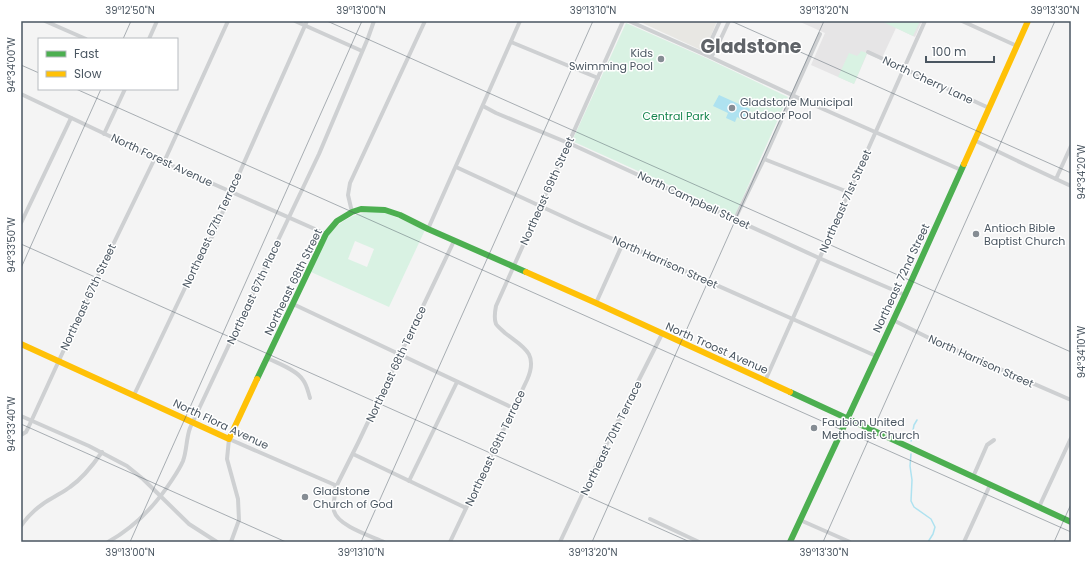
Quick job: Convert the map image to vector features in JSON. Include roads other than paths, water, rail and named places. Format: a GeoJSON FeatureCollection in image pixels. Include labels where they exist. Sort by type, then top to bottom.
{"type":"FeatureCollection","features":[{"type":"Feature","properties":{"kind":"street"},"geometry":{"type":"LineString","coordinates":[[45,21],[84,38]]}},
{"type":"Feature","properties":{"kind":"street"},"geometry":{"type":"LineString","coordinates":[[149,38],[157,21]]}},
{"type":"Feature","properties":{"kind":"street"},"geometry":{"type":"LineString","coordinates":[[164,162],[228,21]]}},
{"type":"Feature","properties":{"kind":"street"},"geometry":{"type":"LineString","coordinates":[[295,21],[362,51]]}},
{"type":"Feature","properties":{"kind":"street","name":"Northeast 67th Terrace"},"geometry":{"type":"LineString","coordinates":[[134,394],[193,270],[213,234],[307,21]]}},
{"type":"Feature","properties":{"kind":"street","name":"Northeast 67th Place"},"geometry":{"type":"LineString","coordinates":[[108,542],[141,519],[160,496],[182,464],[188,433],[320,154],[374,21]]}},
{"type":"Feature","properties":{"kind":"street"},"geometry":{"type":"LineString","coordinates":[[352,212],[348,195],[350,184],[425,21]]}},
{"type":"Feature","properties":{"kind":"street"},"geometry":{"type":"LineString","coordinates":[[428,229],[520,21]]}},
{"type":"Feature","properties":{"kind":"street","name":"Northeast 69th Street"},"geometry":{"type":"LineString","coordinates":[[528,352],[522,344],[502,330],[496,323],[496,306],[623,21]]}},
{"type":"Feature","properties":{"kind":"street"},"geometry":{"type":"LineString","coordinates":[[629,21],[961,170]]}},
{"type":"Feature","properties":{"kind":"street"},"geometry":{"type":"LineString","coordinates":[[708,56],[708,47],[720,21]]}},
{"type":"Feature","properties":{"kind":"street"},"geometry":{"type":"LineString","coordinates":[[708,56],[715,51],[729,21]]}},
{"type":"Feature","properties":{"kind":"street","name":"Northeast 71st Street"},"geometry":{"type":"LineString","coordinates":[[765,381],[925,21]]}},
{"type":"Feature","properties":{"kind":"street"},"geometry":{"type":"LineString","coordinates":[[962,21],[1017,46]]}},
{"type":"Feature","properties":{"kind":"street","name":"Northeast 72nd Street"},"geometry":{"type":"LineString","coordinates":[[790,542],[905,295],[1028,21]]}},
{"type":"Feature","properties":{"kind":"street"},"geometry":{"type":"LineString","coordinates":[[735,219],[764,159],[820,34]]}},
{"type":"Feature","properties":{"kind":"street"},"geometry":{"type":"LineString","coordinates":[[511,42],[598,78]]}},
{"type":"Feature","properties":{"kind":"street","name":"North Cherry Lane"},"geometry":{"type":"LineString","coordinates":[[868,52],[989,108]]}},
{"type":"Feature","properties":{"kind":"street"},"geometry":{"type":"LineString","coordinates":[[104,134],[125,90]]}},
{"type":"Feature","properties":{"kind":"street","name":"North Forest Avenue"},"geometry":{"type":"LineString","coordinates":[[21,94],[155,158],[326,234]]}},
{"type":"Feature","properties":{"kind":"street","name":"North Campbell Street"},"geometry":{"type":"LineString","coordinates":[[483,106],[496,113],[568,143],[819,258],[905,295]]}},
{"type":"Feature","properties":{"kind":"street"},"geometry":{"type":"LineString","coordinates":[[21,223],[71,118]]}},
{"type":"Feature","properties":{"kind":"street"},"geometry":{"type":"LineString","coordinates":[[974,140],[1026,166],[1071,186]]}},
{"type":"Feature","properties":{"kind":"street"},"geometry":{"type":"LineString","coordinates":[[1056,179],[1071,146]]}},
{"type":"Feature","properties":{"kind":"street","name":"Northeast 67th Street"},"geometry":{"type":"LineString","coordinates":[[21,435],[26,432],[29,426],[58,361],[155,158]]}},
{"type":"Feature","properties":{"kind":"street"},"geometry":{"type":"LineString","coordinates":[[764,159],[848,192]]}},
{"type":"Feature","properties":{"kind":"street","name":"North Harrison Street"},"geometry":{"type":"LineString","coordinates":[[456,167],[792,320],[876,356]]}},
{"type":"Feature","properties":{"kind":"street","name":"North Troost Avenue"},"geometry":{"type":"LineString","coordinates":[[352,212],[361,209],[385,210],[400,215],[454,241],[596,303],[1071,522]]}},
{"type":"Feature","properties":{"kind":"street","name":"Northeast 68th Street"},"geometry":{"type":"LineString","coordinates":[[231,542],[239,520],[238,498],[227,459],[229,439],[326,234],[337,221],[352,212]]}},
{"type":"Feature","properties":{"kind":"street","name":"Northeast 68th Terrace"},"geometry":{"type":"LineString","coordinates":[[336,487],[454,241]]}},
{"type":"Feature","properties":{"kind":"street"},"geometry":{"type":"LineString","coordinates":[[596,303],[623,243]]}},
{"type":"Feature","properties":{"kind":"street"},"geometry":{"type":"LineString","coordinates":[[293,304],[513,408]]}},
{"type":"Feature","properties":{"kind":"street","name":"North Harrison Street"},"geometry":{"type":"LineString","coordinates":[[893,320],[937,342],[1071,400]]}},
{"type":"Feature","properties":{"kind":"street","name":"Northeast 70th Terrace"},"geometry":{"type":"LineString","coordinates":[[560,542],[662,334]]}},
{"type":"Feature","properties":{"kind":"street","name":"North Flora Avenue"},"geometry":{"type":"LineString","coordinates":[[21,344],[134,394],[229,439],[335,485],[336,487]]}},
{"type":"Feature","properties":{"kind":"street","name":"Northeast 69th Terrace"},"geometry":{"type":"LineString","coordinates":[[450,542],[529,376],[531,365],[528,352]]}},
{"type":"Feature","properties":{"kind":"street"},"geometry":{"type":"LineString","coordinates":[[267,358],[298,374],[305,383],[310,398]]}},
{"type":"Feature","properties":{"kind":"street"},"geometry":{"type":"LineString","coordinates":[[409,482],[457,382]]}},
{"type":"Feature","properties":{"kind":"street"},"geometry":{"type":"LineString","coordinates":[[21,416],[102,452],[127,466],[143,479],[188,524],[216,542]]}},
{"type":"Feature","properties":{"kind":"street"},"geometry":{"type":"LineString","coordinates":[[1039,507],[1071,438]]}},
{"type":"Feature","properties":{"kind":"street"},"geometry":{"type":"LineString","coordinates":[[973,477],[987,446],[994,440]]}},
{"type":"Feature","properties":{"kind":"street"},"geometry":{"type":"LineString","coordinates":[[21,526],[38,508],[66,490],[78,480],[102,452]]}},
{"type":"Feature","properties":{"kind":"street"},"geometry":{"type":"LineString","coordinates":[[353,454],[466,508]]}},
{"type":"Feature","properties":{"kind":"street"},"geometry":{"type":"LineString","coordinates":[[964,542],[990,485]]}},
{"type":"Feature","properties":{"kind":"street"},"geometry":{"type":"LineString","coordinates":[[336,487],[334,508],[335,514],[339,519],[348,526],[384,542]]}},
{"type":"Feature","properties":{"kind":"street"},"geometry":{"type":"LineString","coordinates":[[650,519],[700,542]]}},
{"type":"Feature","properties":{"kind":"street"},"geometry":{"type":"LineString","coordinates":[[800,520],[850,542]]}},
{"type":"Feature","properties":{"kind":"water","name":"Gladstone Municipal Outdoor Pool"},"geometry":{"type":"Polygon","coordinates":[[[719,95],[750,109],[745,121],[737,117],[735,122],[726,118],[728,113],[713,106],[719,95]]]}},
{"type":"Feature","properties":{"kind":"waterway"},"geometry":{"type":"LineString","coordinates":[[911,441],[914,425],[917,420]]}},
{"type":"Feature","properties":{"kind":"waterway"},"geometry":{"type":"LineString","coordinates":[[911,454],[911,501],[914,507],[931,519],[935,527],[928,542]]}},
{"type":"Feature","properties":{"kind":"place","name":"Kids Swimming Pool"},"geometry":{"type":"Point","coordinates":[661,59]}},
{"type":"Feature","properties":{"kind":"place","name":"Gladstone Municipal Outdoor Pool"},"geometry":{"type":"Point","coordinates":[732,108]}},
{"type":"Feature","properties":{"kind":"place","name":"Antioch Bible Baptist Church"},"geometry":{"type":"Point","coordinates":[976,234]}},
{"type":"Feature","properties":{"kind":"place","name":"Faubion United Methodist Church"},"geometry":{"type":"Point","coordinates":[814,428]}},
{"type":"Feature","properties":{"kind":"place","name":"Gladstone Church of God"},"geometry":{"type":"Point","coordinates":[305,497]}},
{"type":"Feature","properties":{"kind":"district","name":"Gladstone"},"geometry":{"type":"Point","coordinates":[751,46]}},
{"type":"Feature","properties":{"kind":"park label","name":"Central Park"},"geometry":{"type":"Point","coordinates":[676,116]}}]}
